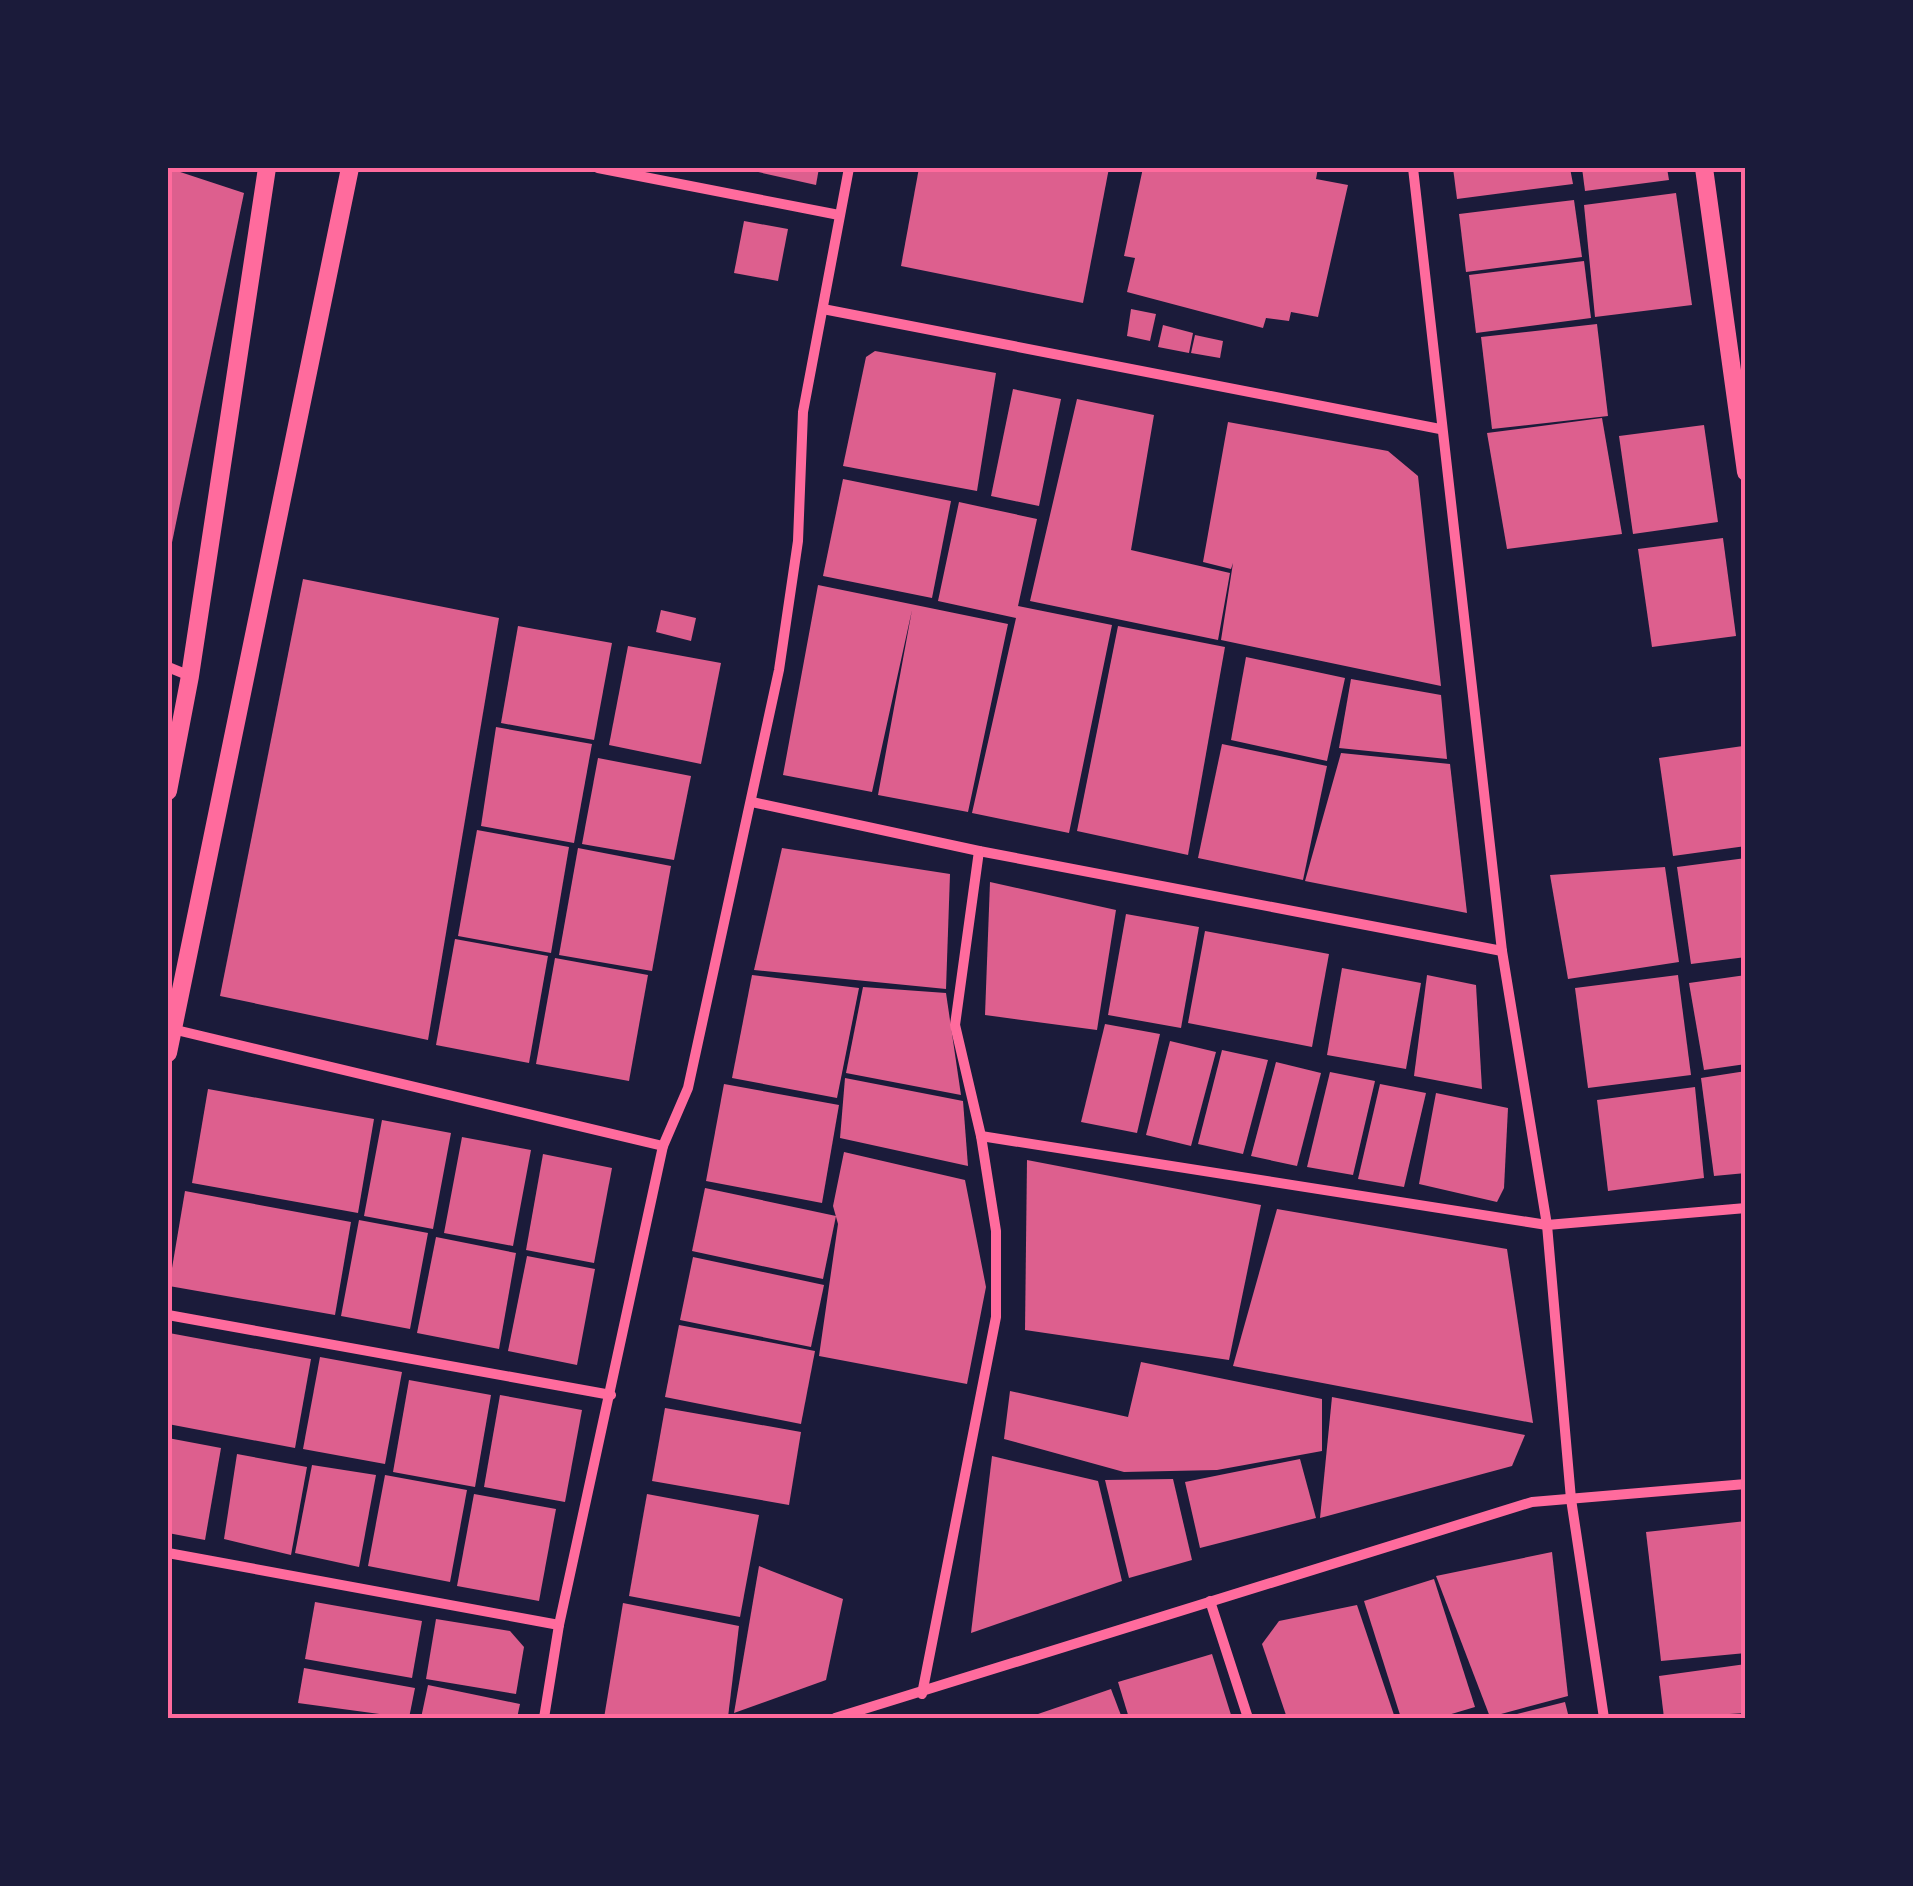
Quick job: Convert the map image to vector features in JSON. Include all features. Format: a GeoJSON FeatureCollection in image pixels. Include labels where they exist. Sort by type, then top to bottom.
{"type":"FeatureCollection","features":[{"type":"Feature","properties":{"kind":"main road"},"geometry":{"type":"LineString","coordinates":[[168,791],[190,676],[267,168]]}},
{"type":"Feature","properties":{"kind":"main road"},"geometry":{"type":"LineString","coordinates":[[168,1053],[350,168]]}},
{"type":"Feature","properties":{"kind":"main road"},"geometry":{"type":"LineString","coordinates":[[1704,168],[1746,472]]}},
{"type":"Feature","properties":{"kind":"main road"},"geometry":{"type":"LineString","coordinates":[[1730,355],[1746,387]]}},
{"type":"Feature","properties":{"kind":"street"},"geometry":{"type":"LineString","coordinates":[[598,168],[839,215]]}},
{"type":"Feature","properties":{"kind":"street"},"geometry":{"type":"LineString","coordinates":[[544,1718],[559,1625],[663,1146],[688,1088],[779,670],[798,541],[803,412],[850,168]]}},
{"type":"Feature","properties":{"kind":"street"},"geometry":{"type":"LineString","coordinates":[[1413,168],[1502,951],[1547,1225],[1571,1499],[1604,1718]]}},
{"type":"Feature","properties":{"kind":"street"},"geometry":{"type":"LineString","coordinates":[[823,309],[1440,428]]}},
{"type":"Feature","properties":{"kind":"street"},"geometry":{"type":"LineString","coordinates":[[168,668],[190,676]]}},
{"type":"Feature","properties":{"kind":"street"},"geometry":{"type":"LineString","coordinates":[[752,802],[978,851],[1502,951]]}},
{"type":"Feature","properties":{"kind":"street"},"geometry":{"type":"LineString","coordinates":[[922,1694],[996,1317],[996,1232],[981,1136],[955,1025],[978,851]]}},
{"type":"Feature","properties":{"kind":"street"},"geometry":{"type":"LineString","coordinates":[[172,1028],[663,1146]]}},
{"type":"Feature","properties":{"kind":"street"},"geometry":{"type":"LineString","coordinates":[[981,1136],[1547,1225],[1746,1208]]}},
{"type":"Feature","properties":{"kind":"street"},"geometry":{"type":"LineString","coordinates":[[168,1316],[612,1395]]}},
{"type":"Feature","properties":{"kind":"street"},"geometry":{"type":"LineString","coordinates":[[835,1718],[1532,1502],[1746,1484]]}},
{"type":"Feature","properties":{"kind":"street"},"geometry":{"type":"LineString","coordinates":[[168,1552],[559,1625]]}},
{"type":"Feature","properties":{"kind":"street"},"geometry":{"type":"LineString","coordinates":[[1210,1601],[1248,1718]]}},
{"type":"Feature","properties":{"kind":"building"},"geometry":{"type":"Polygon","coordinates":[[[168,168],[244,193],[169,557],[168,556],[168,168]]]}},
{"type":"Feature","properties":{"kind":"building"},"geometry":{"type":"Polygon","coordinates":[[[740,168],[819,168],[816,185],[740,168]]]}},
{"type":"Feature","properties":{"kind":"building"},"geometry":{"type":"Polygon","coordinates":[[[919,168],[1109,168],[1083,303],[901,266],[919,168]]]}},
{"type":"Feature","properties":{"kind":"building"},"geometry":{"type":"Polygon","coordinates":[[[1143,168],[1318,168],[1316,179],[1348,185],[1318,317],[1291,312],[1289,321],[1266,318],[1263,328],[1127,292],[1135,258],[1124,256],[1143,168]]]}},
{"type":"Feature","properties":{"kind":"building"},"geometry":{"type":"Polygon","coordinates":[[[1453,168],[1570,168],[1573,184],[1457,199],[1453,168]]]}},
{"type":"Feature","properties":{"kind":"building"},"geometry":{"type":"Polygon","coordinates":[[[1582,168],[1667,168],[1669,180],[1585,191],[1582,168]]]}},
{"type":"Feature","properties":{"kind":"building"},"geometry":{"type":"Polygon","coordinates":[[[1676,193],[1692,305],[1595,317],[1584,205],[1676,193]]]}},
{"type":"Feature","properties":{"kind":"building"},"geometry":{"type":"Polygon","coordinates":[[[1574,200],[1582,257],[1466,272],[1459,214],[1574,200]]]}},
{"type":"Feature","properties":{"kind":"building"},"geometry":{"type":"Polygon","coordinates":[[[744,221],[788,229],[778,281],[734,273],[744,221]]]}},
{"type":"Feature","properties":{"kind":"building"},"geometry":{"type":"Polygon","coordinates":[[[1584,261],[1591,318],[1476,333],[1469,275],[1584,261]]]}},
{"type":"Feature","properties":{"kind":"building"},"geometry":{"type":"Polygon","coordinates":[[[1131,309],[1156,314],[1150,341],[1127,336],[1131,309]]]}},
{"type":"Feature","properties":{"kind":"building"},"geometry":{"type":"Polygon","coordinates":[[[1597,324],[1608,416],[1492,429],[1481,337],[1597,324]]]}},
{"type":"Feature","properties":{"kind":"building"},"geometry":{"type":"Polygon","coordinates":[[[1163,325],[1193,333],[1189,353],[1158,347],[1163,325]]]}},
{"type":"Feature","properties":{"kind":"building"},"geometry":{"type":"Polygon","coordinates":[[[1195,335],[1223,341],[1220,358],[1191,353],[1195,335]]]}},
{"type":"Feature","properties":{"kind":"building"},"geometry":{"type":"Polygon","coordinates":[[[875,351],[996,373],[977,491],[843,466],[866,357],[875,351]]]}},
{"type":"Feature","properties":{"kind":"building"},"geometry":{"type":"Polygon","coordinates":[[[1013,389],[1061,399],[1039,506],[991,496],[1013,389]]]}},
{"type":"Feature","properties":{"kind":"building"},"geometry":{"type":"Polygon","coordinates":[[[1077,399],[1154,415],[1131,550],[1230,573],[1218,640],[1030,601],[1077,399]]]}},
{"type":"Feature","properties":{"kind":"building"},"geometry":{"type":"Polygon","coordinates":[[[1602,418],[1622,534],[1507,549],[1487,433],[1602,418]]]}},
{"type":"Feature","properties":{"kind":"building"},"geometry":{"type":"Polygon","coordinates":[[[1228,422],[1388,451],[1418,476],[1441,686],[1221,640],[1233,563],[1231,569],[1203,562],[1228,422]]]}},
{"type":"Feature","properties":{"kind":"building"},"geometry":{"type":"Polygon","coordinates":[[[1704,425],[1718,522],[1633,534],[1619,436],[1704,425]]]}},
{"type":"Feature","properties":{"kind":"building"},"geometry":{"type":"Polygon","coordinates":[[[843,479],[951,501],[932,598],[823,576],[843,479]]]}},
{"type":"Feature","properties":{"kind":"building"},"geometry":{"type":"Polygon","coordinates":[[[959,502],[1037,519],[1018,606],[1112,625],[1069,833],[972,813],[1016,618],[938,601],[959,502]]]}},
{"type":"Feature","properties":{"kind":"building"},"geometry":{"type":"Polygon","coordinates":[[[1723,538],[1736,636],[1652,647],[1638,549],[1723,538]]]}},
{"type":"Feature","properties":{"kind":"building"},"geometry":{"type":"Polygon","coordinates":[[[303,579],[499,618],[428,1040],[220,996],[303,579]]]}},
{"type":"Feature","properties":{"kind":"building"},"geometry":{"type":"Polygon","coordinates":[[[818,585],[1008,624],[968,812],[878,795],[912,610],[872,792],[783,775],[818,585]]]}},
{"type":"Feature","properties":{"kind":"building"},"geometry":{"type":"Polygon","coordinates":[[[661,610],[696,618],[691,641],[656,632],[661,610]]]}},
{"type":"Feature","properties":{"kind":"building"},"geometry":{"type":"Polygon","coordinates":[[[518,626],[612,643],[594,740],[501,723],[518,626]]]}},
{"type":"Feature","properties":{"kind":"building"},"geometry":{"type":"Polygon","coordinates":[[[1118,626],[1225,647],[1188,855],[1077,831],[1118,626]]]}},
{"type":"Feature","properties":{"kind":"building"},"geometry":{"type":"Polygon","coordinates":[[[628,646],[721,663],[701,764],[609,745],[628,646]]]}},
{"type":"Feature","properties":{"kind":"building"},"geometry":{"type":"Polygon","coordinates":[[[1246,657],[1345,678],[1327,761],[1231,740],[1246,657]]]}},
{"type":"Feature","properties":{"kind":"building"},"geometry":{"type":"Polygon","coordinates":[[[1351,679],[1441,695],[1447,759],[1339,748],[1351,679]]]}},
{"type":"Feature","properties":{"kind":"building"},"geometry":{"type":"Polygon","coordinates":[[[496,727],[592,744],[574,843],[481,826],[496,727]]]}},
{"type":"Feature","properties":{"kind":"building"},"geometry":{"type":"Polygon","coordinates":[[[1222,744],[1327,766],[1303,880],[1198,858],[1222,744]]]}},
{"type":"Feature","properties":{"kind":"building"},"geometry":{"type":"Polygon","coordinates":[[[1743,746],[1746,846],[1673,856],[1659,758],[1743,746]]]}},
{"type":"Feature","properties":{"kind":"building"},"geometry":{"type":"Polygon","coordinates":[[[1341,753],[1450,764],[1467,913],[1305,881],[1341,753]]]}},
{"type":"Feature","properties":{"kind":"building"},"geometry":{"type":"Polygon","coordinates":[[[598,758],[691,776],[674,860],[582,844],[598,758]]]}},
{"type":"Feature","properties":{"kind":"building"},"geometry":{"type":"Polygon","coordinates":[[[477,830],[569,847],[551,953],[458,936],[477,830]]]}},
{"type":"Feature","properties":{"kind":"building"},"geometry":{"type":"Polygon","coordinates":[[[578,848],[671,866],[652,971],[559,955],[578,848]]]}},
{"type":"Feature","properties":{"kind":"building"},"geometry":{"type":"Polygon","coordinates":[[[782,848],[950,874],[946,989],[754,970],[782,848]]]}},
{"type":"Feature","properties":{"kind":"building"},"geometry":{"type":"Polygon","coordinates":[[[1746,858],[1746,957],[1691,964],[1677,867],[1746,858]]]}},
{"type":"Feature","properties":{"kind":"building"},"geometry":{"type":"Polygon","coordinates":[[[1665,867],[1679,962],[1568,979],[1550,875],[1665,867]]]}},
{"type":"Feature","properties":{"kind":"building"},"geometry":{"type":"Polygon","coordinates":[[[990,882],[1116,910],[1097,1030],[985,1015],[990,882]]]}},
{"type":"Feature","properties":{"kind":"building"},"geometry":{"type":"Polygon","coordinates":[[[1126,914],[1199,927],[1181,1028],[1108,1015],[1126,914]]]}},
{"type":"Feature","properties":{"kind":"building"},"geometry":{"type":"Polygon","coordinates":[[[1205,931],[1329,954],[1312,1047],[1188,1023],[1205,931]]]}},
{"type":"Feature","properties":{"kind":"building"},"geometry":{"type":"Polygon","coordinates":[[[455,939],[548,956],[529,1063],[436,1045],[455,939]]]}},
{"type":"Feature","properties":{"kind":"building"},"geometry":{"type":"Polygon","coordinates":[[[555,958],[648,975],[629,1081],[536,1064],[555,958]]]}},
{"type":"Feature","properties":{"kind":"building"},"geometry":{"type":"Polygon","coordinates":[[[1342,968],[1421,983],[1406,1069],[1327,1055],[1342,968]]]}},
{"type":"Feature","properties":{"kind":"building"},"geometry":{"type":"Polygon","coordinates":[[[752,975],[859,988],[837,1098],[732,1078],[752,975]]]}},
{"type":"Feature","properties":{"kind":"building"},"geometry":{"type":"Polygon","coordinates":[[[1427,975],[1476,985],[1482,1089],[1414,1076],[1427,975]]]}},
{"type":"Feature","properties":{"kind":"building"},"geometry":{"type":"Polygon","coordinates":[[[1678,975],[1691,1075],[1588,1088],[1575,988],[1678,975]]]}},
{"type":"Feature","properties":{"kind":"building"},"geometry":{"type":"Polygon","coordinates":[[[1746,975],[1746,1064],[1704,1070],[1689,983],[1746,975]]]}},
{"type":"Feature","properties":{"kind":"building"},"geometry":{"type":"Polygon","coordinates":[[[863,987],[946,993],[961,1095],[846,1073],[863,987]]]}},
{"type":"Feature","properties":{"kind":"building"},"geometry":{"type":"Polygon","coordinates":[[[1105,1024],[1160,1034],[1137,1133],[1081,1122],[1105,1024]]]}},
{"type":"Feature","properties":{"kind":"building"},"geometry":{"type":"Polygon","coordinates":[[[1170,1041],[1216,1052],[1191,1146],[1146,1135],[1170,1041]]]}},
{"type":"Feature","properties":{"kind":"building"},"geometry":{"type":"Polygon","coordinates":[[[1222,1050],[1268,1060],[1243,1154],[1198,1144],[1222,1050]]]}},
{"type":"Feature","properties":{"kind":"building"},"geometry":{"type":"Polygon","coordinates":[[[1276,1062],[1321,1073],[1297,1166],[1251,1156],[1276,1062]]]}},
{"type":"Feature","properties":{"kind":"building"},"geometry":{"type":"Polygon","coordinates":[[[1746,1071],[1746,1173],[1714,1176],[1701,1078],[1746,1071]]]}},
{"type":"Feature","properties":{"kind":"building"},"geometry":{"type":"Polygon","coordinates":[[[1330,1072],[1375,1081],[1353,1175],[1307,1167],[1330,1072]]]}},
{"type":"Feature","properties":{"kind":"building"},"geometry":{"type":"Polygon","coordinates":[[[845,1078],[963,1101],[968,1166],[840,1138],[845,1078]]]}},
{"type":"Feature","properties":{"kind":"building"},"geometry":{"type":"Polygon","coordinates":[[[724,1084],[839,1105],[822,1203],[706,1181],[724,1084]]]}},
{"type":"Feature","properties":{"kind":"building"},"geometry":{"type":"Polygon","coordinates":[[[1380,1084],[1426,1093],[1404,1187],[1358,1179],[1380,1084]]]}},
{"type":"Feature","properties":{"kind":"building"},"geometry":{"type":"Polygon","coordinates":[[[1695,1087],[1704,1178],[1608,1191],[1597,1100],[1695,1087]]]}},
{"type":"Feature","properties":{"kind":"building"},"geometry":{"type":"Polygon","coordinates":[[[208,1089],[374,1119],[358,1213],[192,1183],[208,1089]]]}},
{"type":"Feature","properties":{"kind":"building"},"geometry":{"type":"Polygon","coordinates":[[[1436,1093],[1508,1108],[1504,1188],[1497,1202],[1419,1184],[1436,1093]]]}},
{"type":"Feature","properties":{"kind":"building"},"geometry":{"type":"Polygon","coordinates":[[[382,1120],[451,1133],[433,1229],[364,1216],[382,1120]]]}},
{"type":"Feature","properties":{"kind":"building"},"geometry":{"type":"Polygon","coordinates":[[[462,1137],[531,1150],[513,1246],[444,1233],[462,1137]]]}},
{"type":"Feature","properties":{"kind":"building"},"geometry":{"type":"Polygon","coordinates":[[[844,1152],[965,1180],[986,1287],[967,1384],[819,1356],[838,1224],[833,1206],[844,1152]]]}},
{"type":"Feature","properties":{"kind":"building"},"geometry":{"type":"Polygon","coordinates":[[[543,1154],[612,1168],[594,1263],[526,1250],[543,1154]]]}},
{"type":"Feature","properties":{"kind":"building"},"geometry":{"type":"Polygon","coordinates":[[[1027,1160],[1261,1205],[1229,1360],[1025,1330],[1027,1160]]]}},
{"type":"Feature","properties":{"kind":"building"},"geometry":{"type":"Polygon","coordinates":[[[705,1188],[836,1216],[823,1279],[692,1251],[705,1188]]]}},
{"type":"Feature","properties":{"kind":"building"},"geometry":{"type":"Polygon","coordinates":[[[185,1191],[351,1222],[335,1315],[169,1286],[185,1191]]]}},
{"type":"Feature","properties":{"kind":"building"},"geometry":{"type":"Polygon","coordinates":[[[1277,1209],[1507,1249],[1533,1423],[1233,1366],[1277,1209]]]}},
{"type":"Feature","properties":{"kind":"building"},"geometry":{"type":"Polygon","coordinates":[[[359,1220],[428,1233],[410,1329],[341,1316],[359,1220]]]}},
{"type":"Feature","properties":{"kind":"building"},"geometry":{"type":"Polygon","coordinates":[[[436,1237],[516,1253],[499,1349],[417,1333],[436,1237]]]}},
{"type":"Feature","properties":{"kind":"building"},"geometry":{"type":"Polygon","coordinates":[[[527,1256],[595,1269],[577,1365],[508,1351],[527,1256]]]}},
{"type":"Feature","properties":{"kind":"building"},"geometry":{"type":"Polygon","coordinates":[[[693,1257],[824,1285],[811,1347],[680,1320],[693,1257]]]}},
{"type":"Feature","properties":{"kind":"building"},"geometry":{"type":"Polygon","coordinates":[[[679,1325],[815,1351],[801,1424],[665,1397],[679,1325]]]}},
{"type":"Feature","properties":{"kind":"building"},"geometry":{"type":"Polygon","coordinates":[[[169,1333],[311,1359],[295,1448],[168,1424],[169,1333]]]}},
{"type":"Feature","properties":{"kind":"building"},"geometry":{"type":"Polygon","coordinates":[[[320,1357],[402,1372],[385,1464],[303,1449],[320,1357]]]}},
{"type":"Feature","properties":{"kind":"building"},"geometry":{"type":"Polygon","coordinates":[[[1141,1362],[1322,1399],[1322,1451],[1217,1470],[1124,1472],[1004,1439],[1010,1391],[1128,1417],[1141,1362]]]}},
{"type":"Feature","properties":{"kind":"building"},"geometry":{"type":"Polygon","coordinates":[[[409,1380],[491,1395],[475,1487],[393,1472],[409,1380]]]}},
{"type":"Feature","properties":{"kind":"building"},"geometry":{"type":"Polygon","coordinates":[[[500,1395],[582,1410],[565,1502],[484,1487],[500,1395]]]}},
{"type":"Feature","properties":{"kind":"building"},"geometry":{"type":"Polygon","coordinates":[[[1332,1397],[1525,1435],[1512,1466],[1320,1518],[1332,1397]]]}},
{"type":"Feature","properties":{"kind":"building"},"geometry":{"type":"Polygon","coordinates":[[[665,1408],[801,1432],[789,1505],[652,1481],[665,1408]]]}},
{"type":"Feature","properties":{"kind":"building"},"geometry":{"type":"Polygon","coordinates":[[[168,1438],[221,1448],[205,1540],[168,1533],[168,1438]]]}},
{"type":"Feature","properties":{"kind":"building"},"geometry":{"type":"Polygon","coordinates":[[[237,1454],[307,1467],[291,1555],[224,1539],[237,1454]]]}},
{"type":"Feature","properties":{"kind":"building"},"geometry":{"type":"Polygon","coordinates":[[[992,1456],[1098,1481],[1122,1581],[971,1633],[992,1456]]]}},
{"type":"Feature","properties":{"kind":"building"},"geometry":{"type":"Polygon","coordinates":[[[1300,1459],[1316,1518],[1200,1548],[1185,1482],[1300,1459]]]}},
{"type":"Feature","properties":{"kind":"building"},"geometry":{"type":"Polygon","coordinates":[[[312,1465],[376,1475],[359,1567],[295,1553],[312,1465]]]}},
{"type":"Feature","properties":{"kind":"building"},"geometry":{"type":"Polygon","coordinates":[[[385,1475],[467,1490],[450,1582],[368,1566],[385,1475]]]}},
{"type":"Feature","properties":{"kind":"building"},"geometry":{"type":"Polygon","coordinates":[[[1173,1479],[1192,1560],[1129,1578],[1105,1480],[1173,1479]]]}},
{"type":"Feature","properties":{"kind":"building"},"geometry":{"type":"Polygon","coordinates":[[[474,1494],[556,1509],[539,1601],[457,1586],[474,1494]]]}},
{"type":"Feature","properties":{"kind":"building"},"geometry":{"type":"Polygon","coordinates":[[[647,1494],[759,1515],[740,1617],[629,1596],[647,1494]]]}},
{"type":"Feature","properties":{"kind":"building"},"geometry":{"type":"Polygon","coordinates":[[[1746,1521],[1746,1653],[1661,1661],[1646,1532],[1746,1521]]]}},
{"type":"Feature","properties":{"kind":"building"},"geometry":{"type":"Polygon","coordinates":[[[1552,1552],[1568,1696],[1490,1717],[1436,1576],[1552,1552]]]}},
{"type":"Feature","properties":{"kind":"building"},"geometry":{"type":"Polygon","coordinates":[[[759,1566],[843,1599],[826,1680],[734,1713],[759,1566]]]}},
{"type":"Feature","properties":{"kind":"building"},"geometry":{"type":"Polygon","coordinates":[[[1434,1579],[1475,1707],[1438,1718],[1401,1718],[1364,1601],[1434,1579]]]}},
{"type":"Feature","properties":{"kind":"building"},"geometry":{"type":"Polygon","coordinates":[[[315,1602],[422,1621],[412,1678],[305,1659],[315,1602]]]}},
{"type":"Feature","properties":{"kind":"building"},"geometry":{"type":"Polygon","coordinates":[[[623,1603],[739,1626],[728,1717],[604,1718],[623,1603]]]}},
{"type":"Feature","properties":{"kind":"building"},"geometry":{"type":"Polygon","coordinates":[[[1357,1605],[1395,1718],[1287,1718],[1262,1644],[1279,1621],[1357,1605]]]}},
{"type":"Feature","properties":{"kind":"building"},"geometry":{"type":"Polygon","coordinates":[[[436,1619],[510,1631],[524,1647],[516,1694],[426,1679],[436,1619]]]}},
{"type":"Feature","properties":{"kind":"building"},"geometry":{"type":"Polygon","coordinates":[[[1212,1654],[1232,1718],[1129,1718],[1118,1682],[1212,1654]]]}},
{"type":"Feature","properties":{"kind":"building"},"geometry":{"type":"Polygon","coordinates":[[[1746,1664],[1746,1713],[1664,1718],[1659,1676],[1746,1664]]]}},
{"type":"Feature","properties":{"kind":"building"},"geometry":{"type":"Polygon","coordinates":[[[304,1668],[415,1688],[409,1718],[298,1703],[304,1668]]]}},
{"type":"Feature","properties":{"kind":"building"},"geometry":{"type":"Polygon","coordinates":[[[428,1685],[520,1704],[517,1718],[421,1718],[428,1685]]]}},
{"type":"Feature","properties":{"kind":"building"},"geometry":{"type":"Polygon","coordinates":[[[1111,1689],[1122,1718],[1040,1718],[1038,1714],[1111,1689]]]}},
{"type":"Feature","properties":{"kind":"building"},"geometry":{"type":"Polygon","coordinates":[[[1565,1702],[1569,1718],[1505,1718],[1505,1717],[1565,1702]]]}}]}
